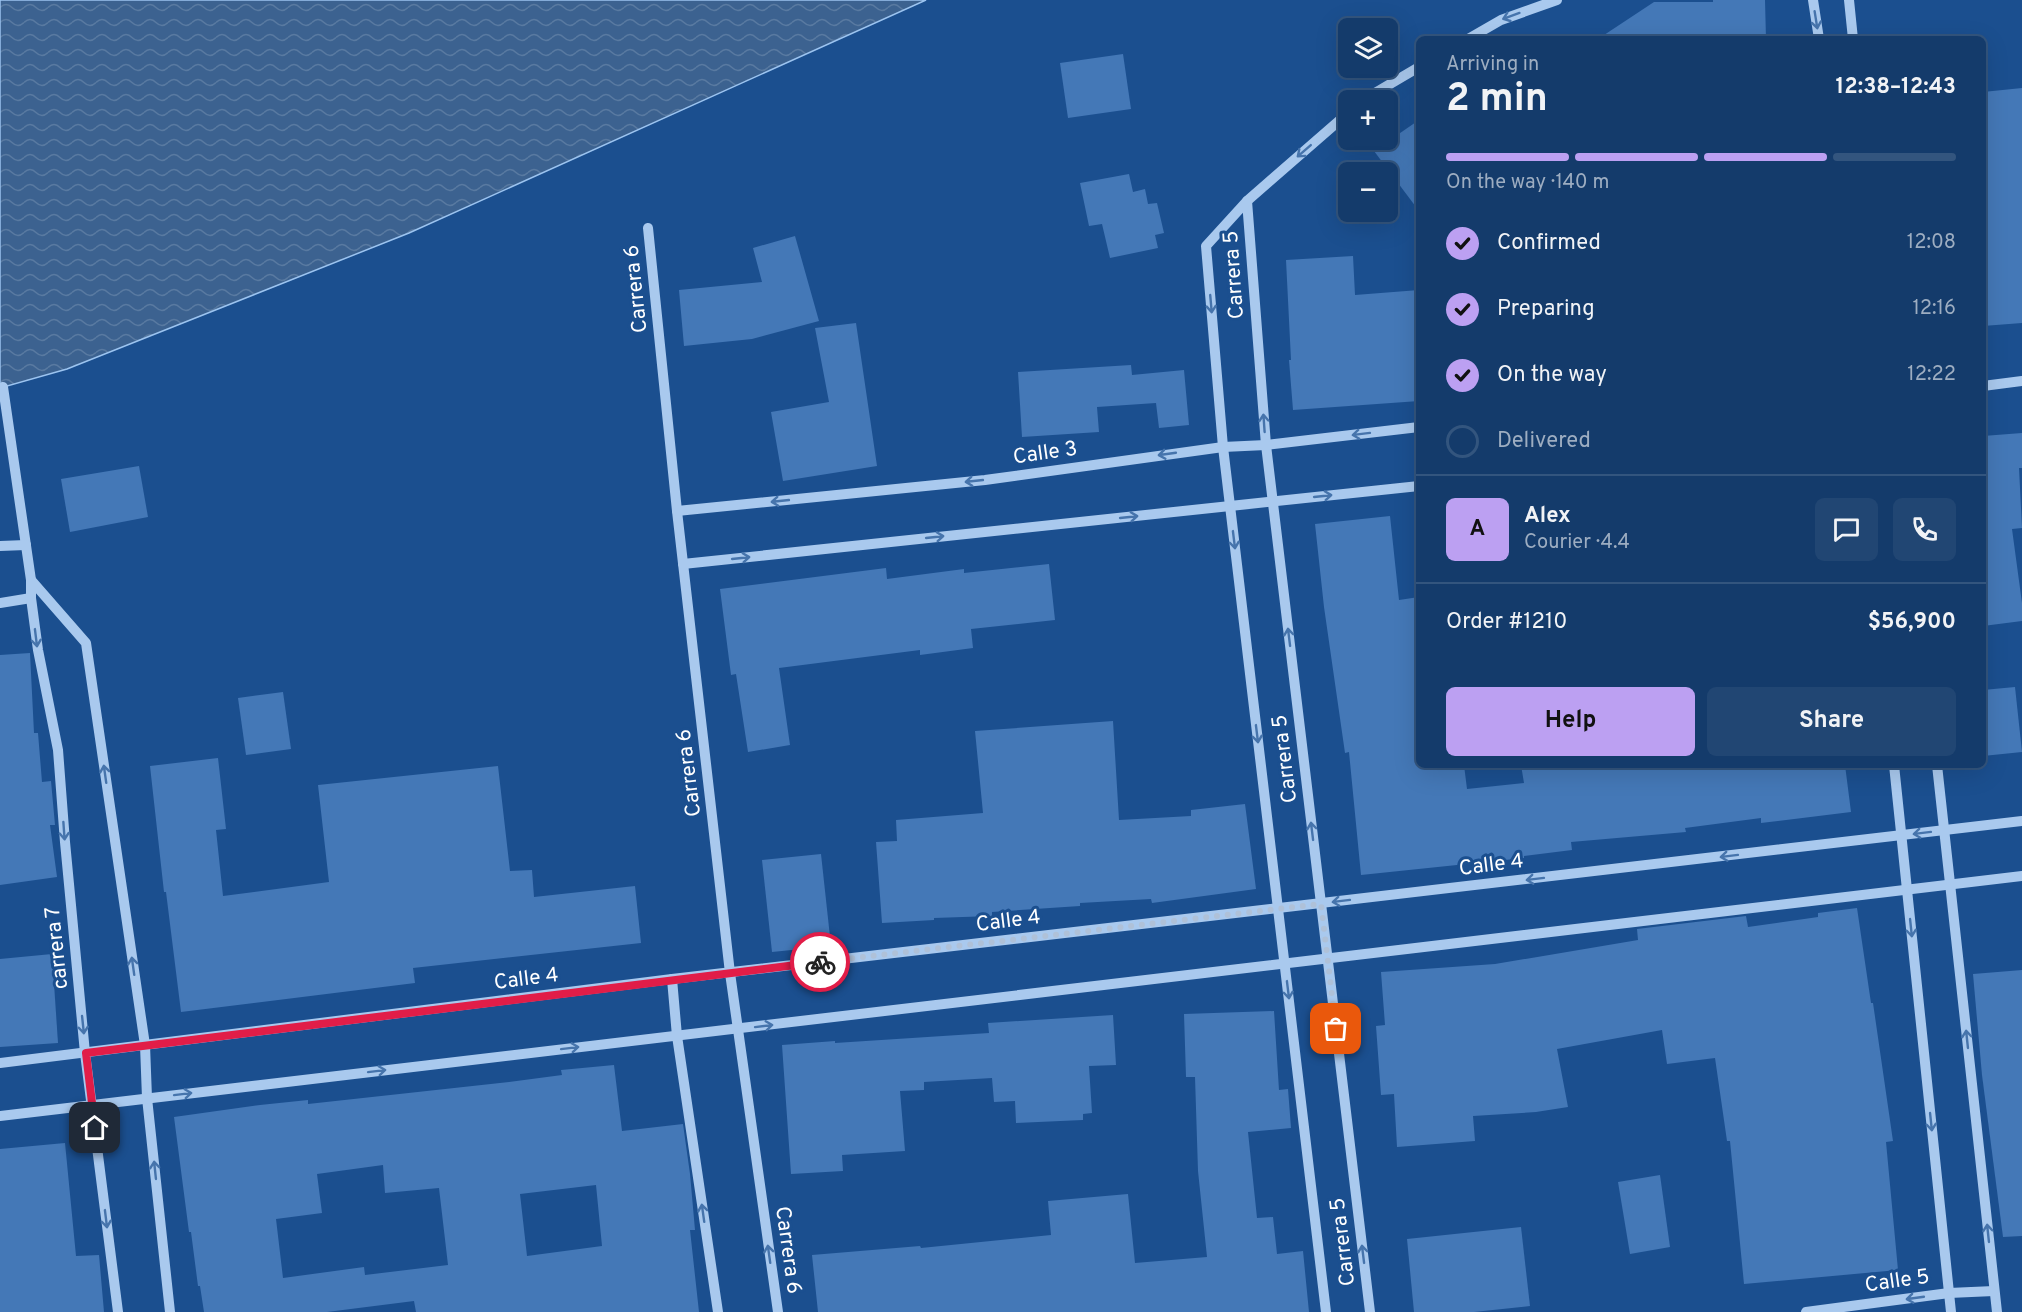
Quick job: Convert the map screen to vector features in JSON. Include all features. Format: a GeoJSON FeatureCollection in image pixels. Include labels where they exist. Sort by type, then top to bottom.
{"type":"FeatureCollection","features":[{"type":"Feature","properties":{"kind":"street"},"geometry":{"type":"LineString","coordinates":[[1473,36],[1501,20],[1557,0]]}},
{"type":"Feature","properties":{"kind":"street"},"geometry":{"type":"LineString","coordinates":[[1813,0],[1819,36]]}},
{"type":"Feature","properties":{"kind":"street"},"geometry":{"type":"LineString","coordinates":[[1849,0],[1853,36]]}},
{"type":"Feature","properties":{"kind":"street"},"geometry":{"type":"LineString","coordinates":[[1380,90],[1416,69]]}},
{"type":"Feature","properties":{"kind":"street"},"geometry":{"type":"LineString","coordinates":[[1247,201],[1338,122]]}},
{"type":"Feature","properties":{"kind":"street","name":"Carrera 5"},"geometry":{"type":"LineString","coordinates":[[1247,201],[1206,246],[1223,447],[1326,1312]]}},
{"type":"Feature","properties":{"kind":"street","name":"Carrera 5"},"geometry":{"type":"LineString","coordinates":[[1247,201],[1272,502],[1370,1312]]}},
{"type":"Feature","properties":{"kind":"street","name":"Carrera 6"},"geometry":{"type":"LineString","coordinates":[[648,228],[677,511],[730,973],[778,1312]]}},
{"type":"Feature","properties":{"kind":"street"},"geometry":{"type":"LineString","coordinates":[[1986,386],[2022,381]]}},
{"type":"Feature","properties":{"kind":"street","name":"carrera 7"},"geometry":{"type":"LineString","coordinates":[[3,387],[31,580],[38,650],[58,750],[86,1053],[118,1312]]}},
{"type":"Feature","properties":{"kind":"street","name":"Calle 3"},"geometry":{"type":"LineString","coordinates":[[677,511],[985,480],[1223,447],[1266,446],[1416,427]]}},
{"type":"Feature","properties":{"kind":"street"},"geometry":{"type":"LineString","coordinates":[[683,564],[1416,486]]}},
{"type":"Feature","properties":{"kind":"street"},"geometry":{"type":"LineString","coordinates":[[0,546],[26,545]]}},
{"type":"Feature","properties":{"kind":"street"},"geometry":{"type":"LineString","coordinates":[[31,580],[86,643],[145,1045],[147,1098],[170,1312]]}},
{"type":"Feature","properties":{"kind":"street"},"geometry":{"type":"LineString","coordinates":[[0,603],[31,598]]}},
{"type":"Feature","properties":{"kind":"street"},"geometry":{"type":"LineString","coordinates":[[1894,768],[1951,1312]]}},
{"type":"Feature","properties":{"kind":"street"},"geometry":{"type":"LineString","coordinates":[[1936,768],[1996,1312]]}},
{"type":"Feature","properties":{"kind":"street","name":"Calle 4"},"geometry":{"type":"LineString","coordinates":[[0,1063],[730,973],[2022,821]]}},
{"type":"Feature","properties":{"kind":"street"},"geometry":{"type":"LineString","coordinates":[[0,1116],[2022,876]]}},
{"type":"Feature","properties":{"kind":"street"},"geometry":{"type":"LineString","coordinates":[[672,980],[677,1036],[718,1312]]}},
{"type":"Feature","properties":{"kind":"street","name":"Calle 5"},"geometry":{"type":"LineString","coordinates":[[1806,1312],[1949,1293],[1994,1291]]}},
{"type":"Feature","properties":{"kind":"water"},"geometry":{"type":"Polygon","coordinates":[[[0,0],[926,0],[409,233],[67,369],[0,388],[0,0]]]}},
{"type":"Feature","properties":{"kind":"building"},"geometry":{"type":"Polygon","coordinates":[[[1713,0],[1765,0],[1766,36],[1603,36],[1654,2],[1713,2],[1713,0]]]}},
{"type":"Feature","properties":{"kind":"building"},"geometry":{"type":"Polygon","coordinates":[[[1123,54],[1131,109],[1068,118],[1060,63],[1123,54]]]}},
{"type":"Feature","properties":{"kind":"building"},"geometry":{"type":"Polygon","coordinates":[[[2022,88],[2022,323],[1986,326],[1986,92],[2022,88]]]}},
{"type":"Feature","properties":{"kind":"building"},"geometry":{"type":"Polygon","coordinates":[[[1416,122],[1416,207],[1398,183],[1398,162],[1382,162],[1374,151],[1398,150],[1398,134],[1416,122]]]}},
{"type":"Feature","properties":{"kind":"building"},"geometry":{"type":"Polygon","coordinates":[[[1129,174],[1133,192],[1145,189],[1148,204],[1157,203],[1164,233],[1155,235],[1158,248],[1110,258],[1102,224],[1089,226],[1080,183],[1129,174]]]}},
{"type":"Feature","properties":{"kind":"building"},"geometry":{"type":"Polygon","coordinates":[[[795,236],[819,321],[752,339],[684,346],[679,290],[762,282],[753,248],[795,236]]]}},
{"type":"Feature","properties":{"kind":"building"},"geometry":{"type":"Polygon","coordinates":[[[1353,256],[1355,295],[1416,290],[1416,401],[1293,410],[1286,260],[1353,256]]]}},
{"type":"Feature","properties":{"kind":"building"},"geometry":{"type":"Polygon","coordinates":[[[856,323],[877,466],[783,481],[771,412],[829,402],[815,328],[856,323]]]}},
{"type":"Feature","properties":{"kind":"building"},"geometry":{"type":"Polygon","coordinates":[[[1131,365],[1132,375],[1184,370],[1189,425],[1159,428],[1156,403],[1097,407],[1099,432],[1022,437],[1018,372],[1131,365]]]}},
{"type":"Feature","properties":{"kind":"building"},"geometry":{"type":"Polygon","coordinates":[[[2022,433],[2022,468],[2019,468],[2022,528],[2012,529],[2022,603],[2022,621],[1986,626],[1986,436],[2022,433]]]}},
{"type":"Feature","properties":{"kind":"building"},"geometry":{"type":"Polygon","coordinates":[[[139,466],[148,517],[70,532],[61,479],[139,466]]]}},
{"type":"Feature","properties":{"kind":"building"},"geometry":{"type":"Polygon","coordinates":[[[1390,516],[1399,600],[1416,597],[1416,768],[1464,768],[1467,789],[1524,783],[1522,768],[1845,768],[1851,812],[1761,823],[1761,818],[1685,828],[1686,832],[1571,842],[1572,850],[1524,856],[1524,858],[1361,875],[1349,752],[1345,753],[1324,607],[1315,524],[1390,516]]]}},
{"type":"Feature","properties":{"kind":"building"},"geometry":{"type":"Polygon","coordinates":[[[1049,564],[1055,620],[971,629],[973,648],[920,655],[920,650],[779,668],[790,745],[748,752],[736,674],[731,675],[720,589],[886,568],[887,579],[964,569],[964,573],[1049,564]]]}},
{"type":"Feature","properties":{"kind":"building"},"geometry":{"type":"Polygon","coordinates":[[[30,653],[34,733],[38,733],[42,782],[51,781],[55,825],[50,825],[57,877],[0,885],[0,655],[30,653]]]}},
{"type":"Feature","properties":{"kind":"building"},"geometry":{"type":"Polygon","coordinates":[[[2015,687],[2022,752],[1986,756],[1986,690],[2015,687]]]}},
{"type":"Feature","properties":{"kind":"building"},"geometry":{"type":"Polygon","coordinates":[[[283,692],[291,749],[246,755],[238,698],[283,692]]]}},
{"type":"Feature","properties":{"kind":"building"},"geometry":{"type":"Polygon","coordinates":[[[1113,721],[1119,820],[1191,816],[1191,810],[1245,804],[1256,889],[1152,903],[1151,899],[1080,903],[1080,906],[992,912],[992,916],[882,923],[876,842],[897,841],[896,820],[983,813],[975,731],[1113,721]]]}},
{"type":"Feature","properties":{"kind":"building"},"geometry":{"type":"Polygon","coordinates":[[[218,758],[226,829],[216,830],[223,896],[329,882],[318,785],[498,766],[510,871],[532,870],[534,897],[635,886],[641,943],[413,968],[415,983],[181,1012],[166,892],[164,892],[150,766],[218,758]]]}},
{"type":"Feature","properties":{"kind":"building"},"geometry":{"type":"Polygon","coordinates":[[[821,854],[831,946],[772,952],[762,860],[821,854]]]}},
{"type":"Feature","properties":{"kind":"building"},"geometry":{"type":"Polygon","coordinates":[[[1857,908],[1893,1141],[1886,1142],[1898,1270],[1744,1284],[1730,1141],[1727,1141],[1715,1058],[1667,1064],[1662,1030],[1557,1049],[1568,1107],[1536,1112],[1473,1116],[1475,1141],[1397,1147],[1394,1094],[1381,1095],[1376,1026],[1385,1025],[1381,972],[1495,964],[1638,940],[1637,929],[1746,916],[1748,927],[1818,917],[1818,913],[1857,908]]]}},
{"type":"Feature","properties":{"kind":"building"},"geometry":{"type":"Polygon","coordinates":[[[52,954],[58,1043],[0,1047],[0,959],[52,954]]]}},
{"type":"Feature","properties":{"kind":"building"},"geometry":{"type":"Polygon","coordinates":[[[2022,970],[2022,1236],[2003,1237],[1982,1075],[1973,974],[2022,970]]]}},
{"type":"Feature","properties":{"kind":"building"},"geometry":{"type":"Polygon","coordinates":[[[1274,1011],[1279,1090],[1288,1089],[1291,1128],[1248,1132],[1257,1218],[1273,1217],[1277,1254],[1303,1251],[1309,1312],[818,1312],[812,1255],[920,1246],[921,1248],[1051,1235],[1048,1201],[1128,1194],[1135,1263],[1207,1257],[1198,1171],[1195,1077],[1186,1077],[1184,1014],[1274,1011]]]}},
{"type":"Feature","properties":{"kind":"building"},"geometry":{"type":"Polygon","coordinates":[[[1113,1015],[1116,1065],[1089,1066],[1092,1113],[1083,1114],[1083,1120],[1016,1123],[1015,1101],[994,1102],[992,1078],[924,1082],[924,1090],[900,1091],[905,1151],[842,1155],[843,1171],[791,1174],[782,1045],[989,1033],[988,1023],[1113,1015]]]}},
{"type":"Feature","properties":{"kind":"building"},"geometry":{"type":"Polygon","coordinates":[[[614,1065],[622,1131],[683,1124],[695,1230],[690,1230],[699,1312],[416,1312],[414,1301],[327,1312],[204,1312],[191,1232],[189,1232],[174,1117],[260,1105],[308,1100],[308,1104],[509,1082],[562,1075],[561,1070],[614,1065]],[[383,1165],[317,1174],[322,1213],[276,1219],[283,1278],[364,1267],[365,1275],[448,1265],[439,1188],[385,1193],[383,1165]],[[596,1185],[520,1194],[527,1256],[602,1246],[596,1185]]]}},
{"type":"Feature","properties":{"kind":"building"},"geometry":{"type":"Polygon","coordinates":[[[65,1143],[76,1256],[99,1255],[104,1312],[0,1312],[0,1149],[65,1143]]]}},
{"type":"Feature","properties":{"kind":"building"},"geometry":{"type":"Polygon","coordinates":[[[1660,1175],[1670,1247],[1630,1254],[1618,1182],[1660,1175]]]}},
{"type":"Feature","properties":{"kind":"building"},"geometry":{"type":"Polygon","coordinates":[[[1521,1227],[1530,1306],[1474,1312],[1414,1312],[1407,1239],[1521,1227]]]}},
{"type":"Feature","properties":{"kind":"way so far"},"geometry":{"type":"LineString","coordinates":[[820,962],[1321,904],[1336,1029]]}},
{"type":"Feature","properties":{"kind":"route"},"geometry":{"type":"LineString","coordinates":[[95,1128],[86,1053],[820,962]]}}]}
